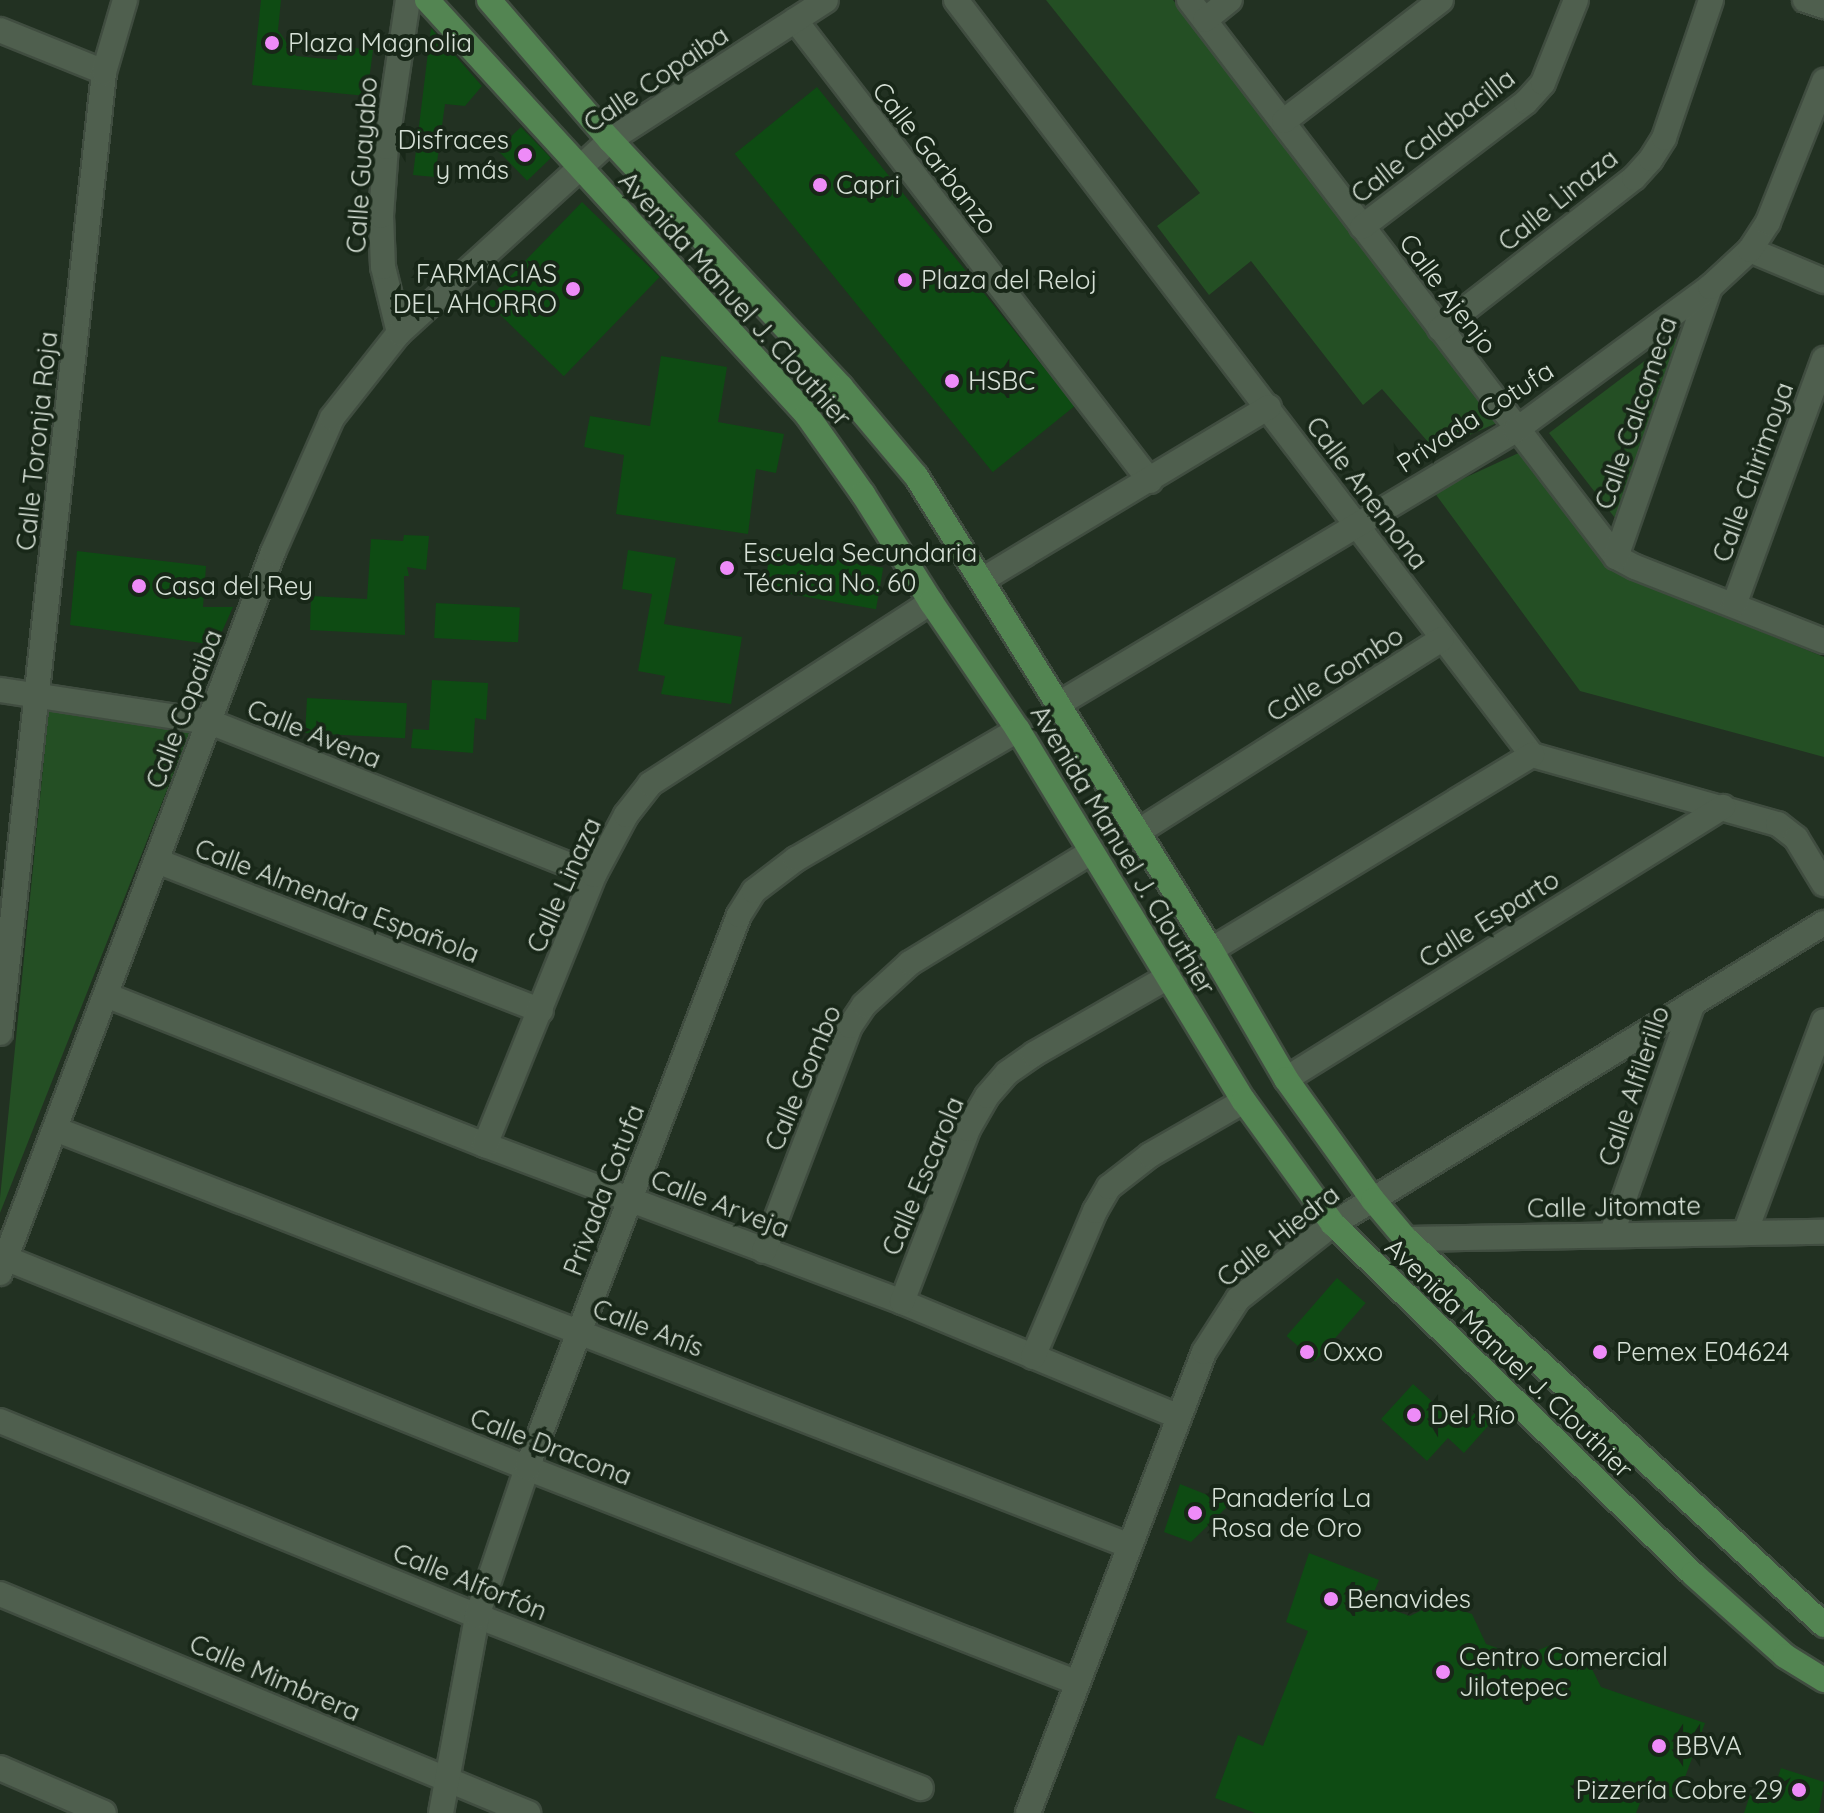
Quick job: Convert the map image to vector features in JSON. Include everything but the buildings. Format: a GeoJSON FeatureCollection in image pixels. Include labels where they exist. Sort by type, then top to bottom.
{"type":"FeatureCollection","features":[{"type":"Feature","properties":{"kind":"main road","name":"Avenida Manuel J. Clouthier"},"geometry":{"type":"LineString","coordinates":[[427,0],[807,415],[863,494],[931,602],[1018,730],[1244,1101],[1333,1224],[1693,1574],[1785,1656],[1824,1680]]}},
{"type":"Feature","properties":{"kind":"main road","name":"Avenida Manuel J. Clouthier"},"geometry":{"type":"LineString","coordinates":[[489,0],[610,140],[841,387],[916,476],[1211,950],[1286,1079],[1373,1200],[1406,1239],[1824,1625]]}},
{"type":"Feature","properties":{"kind":"main road"},"geometry":{"type":"LineString","coordinates":[[807,415],[841,387]]}},
{"type":"Feature","properties":{"kind":"street","name":"Calle Toronja Roja"},"geometry":{"type":"LineString","coordinates":[[0,1033],[11,843],[39,694],[104,72],[125,0]]}},
{"type":"Feature","properties":{"kind":"street","name":"Calle Guayabo"},"geometry":{"type":"LineString","coordinates":[[399,333],[383,267],[381,216],[386,147],[408,0]]}},
{"type":"Feature","properties":{"kind":"street","name":"Calle Copaiba"},"geometry":{"type":"LineString","coordinates":[[2,1263],[295,499],[332,418],[399,333],[610,140],[826,0]]}},
{"type":"Feature","properties":{"kind":"street","name":"Calle Anemona"},"geometry":{"type":"LineString","coordinates":[[956,0],[1532,755]]}},
{"type":"Feature","properties":{"kind":"street","name":"Calle Ajenjo"},"geometry":{"type":"LineString","coordinates":[[1189,0],[1616,557],[1824,641]]}},
{"type":"Feature","properties":{"kind":"street"},"geometry":{"type":"LineString","coordinates":[[1205,20],[1230,0]]}},
{"type":"Feature","properties":{"kind":"street"},"geometry":{"type":"LineString","coordinates":[[1284,121],[1441,0]]}},
{"type":"Feature","properties":{"kind":"street","name":"Calle Calabacilla"},"geometry":{"type":"LineString","coordinates":[[1362,227],[1526,102],[1543,83],[1576,0]]}},
{"type":"Feature","properties":{"kind":"street","name":"Calle Linaza"},"geometry":{"type":"LineString","coordinates":[[1440,329],[1634,178],[1651,159],[1664,138],[1711,0]]}},
{"type":"Feature","properties":{"kind":"street"},"geometry":{"type":"LineString","coordinates":[[1805,0],[1824,6]]}},
{"type":"Feature","properties":{"kind":"street","name":"Calle Garbanzo"},"geometry":{"type":"LineString","coordinates":[[795,20],[1150,481]]}},
{"type":"Feature","properties":{"kind":"street"},"geometry":{"type":"LineString","coordinates":[[0,30],[104,72]]}},
{"type":"Feature","properties":{"kind":"street","name":"Privada Cotufa"},"geometry":{"type":"LineString","coordinates":[[1057,705],[1516,430],[1710,287],[1750,250],[1814,141],[1824,81]]}},
{"type":"Feature","properties":{"kind":"street"},"geometry":{"type":"LineString","coordinates":[[1750,250],[1824,281]]}},
{"type":"Feature","properties":{"kind":"street","name":"Calle Calcomeca"},"geometry":{"type":"LineString","coordinates":[[1616,557],[1710,287]]}},
{"type":"Feature","properties":{"kind":"street","name":"Calle Chirimoya"},"geometry":{"type":"LineString","coordinates":[[1734,605],[1824,359]]}},
{"type":"Feature","properties":{"kind":"street"},"geometry":{"type":"LineString","coordinates":[[982,580],[1269,407]]}},
{"type":"Feature","properties":{"kind":"street","name":"Calle Linaza"},"geometry":{"type":"LineString","coordinates":[[485,1145],[594,875],[626,815],[650,784],[931,602]]}},
{"type":"Feature","properties":{"kind":"street","name":"Calle Gombo"},"geometry":{"type":"LineString","coordinates":[[1136,833],[1442,639]]}},
{"type":"Feature","properties":{"kind":"street","name":"Calle Avena"},"geometry":{"type":"LineString","coordinates":[[0,690],[210,722],[594,875]]}},
{"type":"Feature","properties":{"kind":"street","name":"Privada Cotufa"},"geometry":{"type":"LineString","coordinates":[[441,1813],[477,1616],[527,1468],[739,915],[754,891],[796,859],[1018,730]]}},
{"type":"Feature","properties":{"kind":"street"},"geometry":{"type":"LineString","coordinates":[[1211,950],[1532,755],[1778,824],[1796,838],[1824,884]]}},
{"type":"Feature","properties":{"kind":"street","name":"Calle Esparto"},"geometry":{"type":"LineString","coordinates":[[1286,1079],[1723,807]]}},
{"type":"Feature","properties":{"kind":"street","name":"Calle Gombo"},"geometry":{"type":"LineString","coordinates":[[764,1251],[850,1026],[864,1005],[910,963],[1091,852]]}},
{"type":"Feature","properties":{"kind":"street","name":"Calle Almendra Española"},"geometry":{"type":"LineString","coordinates":[[157,861],[541,1011]]}},
{"type":"Feature","properties":{"kind":"street","name":"Calle Hiedra"},"geometry":{"type":"LineString","coordinates":[[1028,1813],[1204,1352],[1228,1311],[1250,1288],[1333,1224],[1824,923]]}},
{"type":"Feature","properties":{"kind":"street","name":"Calle Escarola"},"geometry":{"type":"LineString","coordinates":[[902,1302],[968,1129],[987,1096],[1007,1073],[1034,1054],[1168,977]]}},
{"type":"Feature","properties":{"kind":"street","name":"Calle Arveja"},"geometry":{"type":"LineString","coordinates":[[106,995],[485,1145],[902,1302],[1179,1417]]}},
{"type":"Feature","properties":{"kind":"street","name":"Calle Alfilerillo"},"geometry":{"type":"LineString","coordinates":[[1612,1233],[1693,1003]]}},
{"type":"Feature","properties":{"kind":"street"},"geometry":{"type":"LineString","coordinates":[[1745,1233],[1824,1021]]}},
{"type":"Feature","properties":{"kind":"street"},"geometry":{"type":"LineString","coordinates":[[1033,1357],[1095,1211],[1109,1187],[1150,1155],[1244,1101]]}},
{"type":"Feature","properties":{"kind":"street","name":"Calle Anís"},"geometry":{"type":"LineString","coordinates":[[55,1129],[1130,1546]]}},
{"type":"Feature","properties":{"kind":"street","name":"Calle Jitomate"},"geometry":{"type":"LineString","coordinates":[[1406,1239],[1612,1233],[1824,1232]]}},
{"type":"Feature","properties":{"kind":"street","name":"Calle Dracona"},"geometry":{"type":"LineString","coordinates":[[2,1263],[1078,1683]]}},
{"type":"Feature","properties":{"kind":"street","name":"Calle Alforfón"},"geometry":{"type":"LineString","coordinates":[[0,1421],[477,1616],[921,1788]]}},
{"type":"Feature","properties":{"kind":"street","name":"Calle Mimbrera"},"geometry":{"type":"LineString","coordinates":[[0,1594],[528,1813]]}},
{"type":"Feature","properties":{"kind":"street"},"geometry":{"type":"LineString","coordinates":[[0,1768],[104,1813]]}},
{"type":"Feature","properties":{"kind":"green space"},"geometry":{"type":"Polygon","coordinates":[[[1046,0],[1173,0],[1499,422],[1435,450],[1382,389],[1363,405],[1251,261],[1209,295],[1157,226],[1200,193],[1046,0]]]}},
{"type":"Feature","properties":{"kind":"green space"},"geometry":{"type":"Polygon","coordinates":[[[1675,338],[1680,341],[1615,518],[1549,433],[1675,338]]]}},
{"type":"Feature","properties":{"kind":"green space"},"geometry":{"type":"Polygon","coordinates":[[[1523,451],[1624,576],[1824,657],[1824,757],[1580,691],[1434,492],[1523,451]]]}},
{"type":"Feature","properties":{"kind":"green space"},"geometry":{"type":"Polygon","coordinates":[[[49,708],[191,729],[0,1213],[0,1198],[49,708]]]}},
{"type":"Feature","properties":{"kind":"place","name":"Plaza Magnolia"},"geometry":{"type":"Point","coordinates":[272,43]}},
{"type":"Feature","properties":{"kind":"place","name":"Disfraces y más"},"geometry":{"type":"Point","coordinates":[525,155]}},
{"type":"Feature","properties":{"kind":"place","name":"Capri"},"geometry":{"type":"Point","coordinates":[820,185]}},
{"type":"Feature","properties":{"kind":"place","name":"Plaza del Reloj"},"geometry":{"type":"Point","coordinates":[905,280]}},
{"type":"Feature","properties":{"kind":"place","name":"FARMACIAS DEL AHORRO"},"geometry":{"type":"Point","coordinates":[573,289]}},
{"type":"Feature","properties":{"kind":"place","name":"HSBC"},"geometry":{"type":"Point","coordinates":[952,381]}},
{"type":"Feature","properties":{"kind":"place","name":"Escuela Secundaria Técnica No. 60"},"geometry":{"type":"Point","coordinates":[727,568]}},
{"type":"Feature","properties":{"kind":"place","name":"Casa del Rey"},"geometry":{"type":"Point","coordinates":[139,586]}},
{"type":"Feature","properties":{"kind":"place","name":"Oxxo"},"geometry":{"type":"Point","coordinates":[1307,1352]}},
{"type":"Feature","properties":{"kind":"place","name":"Pemex E04624"},"geometry":{"type":"Point","coordinates":[1600,1352]}},
{"type":"Feature","properties":{"kind":"place","name":"Del Río"},"geometry":{"type":"Point","coordinates":[1414,1415]}},
{"type":"Feature","properties":{"kind":"place","name":"Panadería La Rosa de Oro"},"geometry":{"type":"Point","coordinates":[1195,1513]}},
{"type":"Feature","properties":{"kind":"place","name":"Benavides"},"geometry":{"type":"Point","coordinates":[1331,1599]}},
{"type":"Feature","properties":{"kind":"place","name":"Centro Comercial Jilotepec"},"geometry":{"type":"Point","coordinates":[1443,1672]}},
{"type":"Feature","properties":{"kind":"place","name":"BBVA"},"geometry":{"type":"Point","coordinates":[1659,1746]}},
{"type":"Feature","properties":{"kind":"place","name":"Pizzería Cobre 29"},"geometry":{"type":"Point","coordinates":[1799,1790]}}]}
